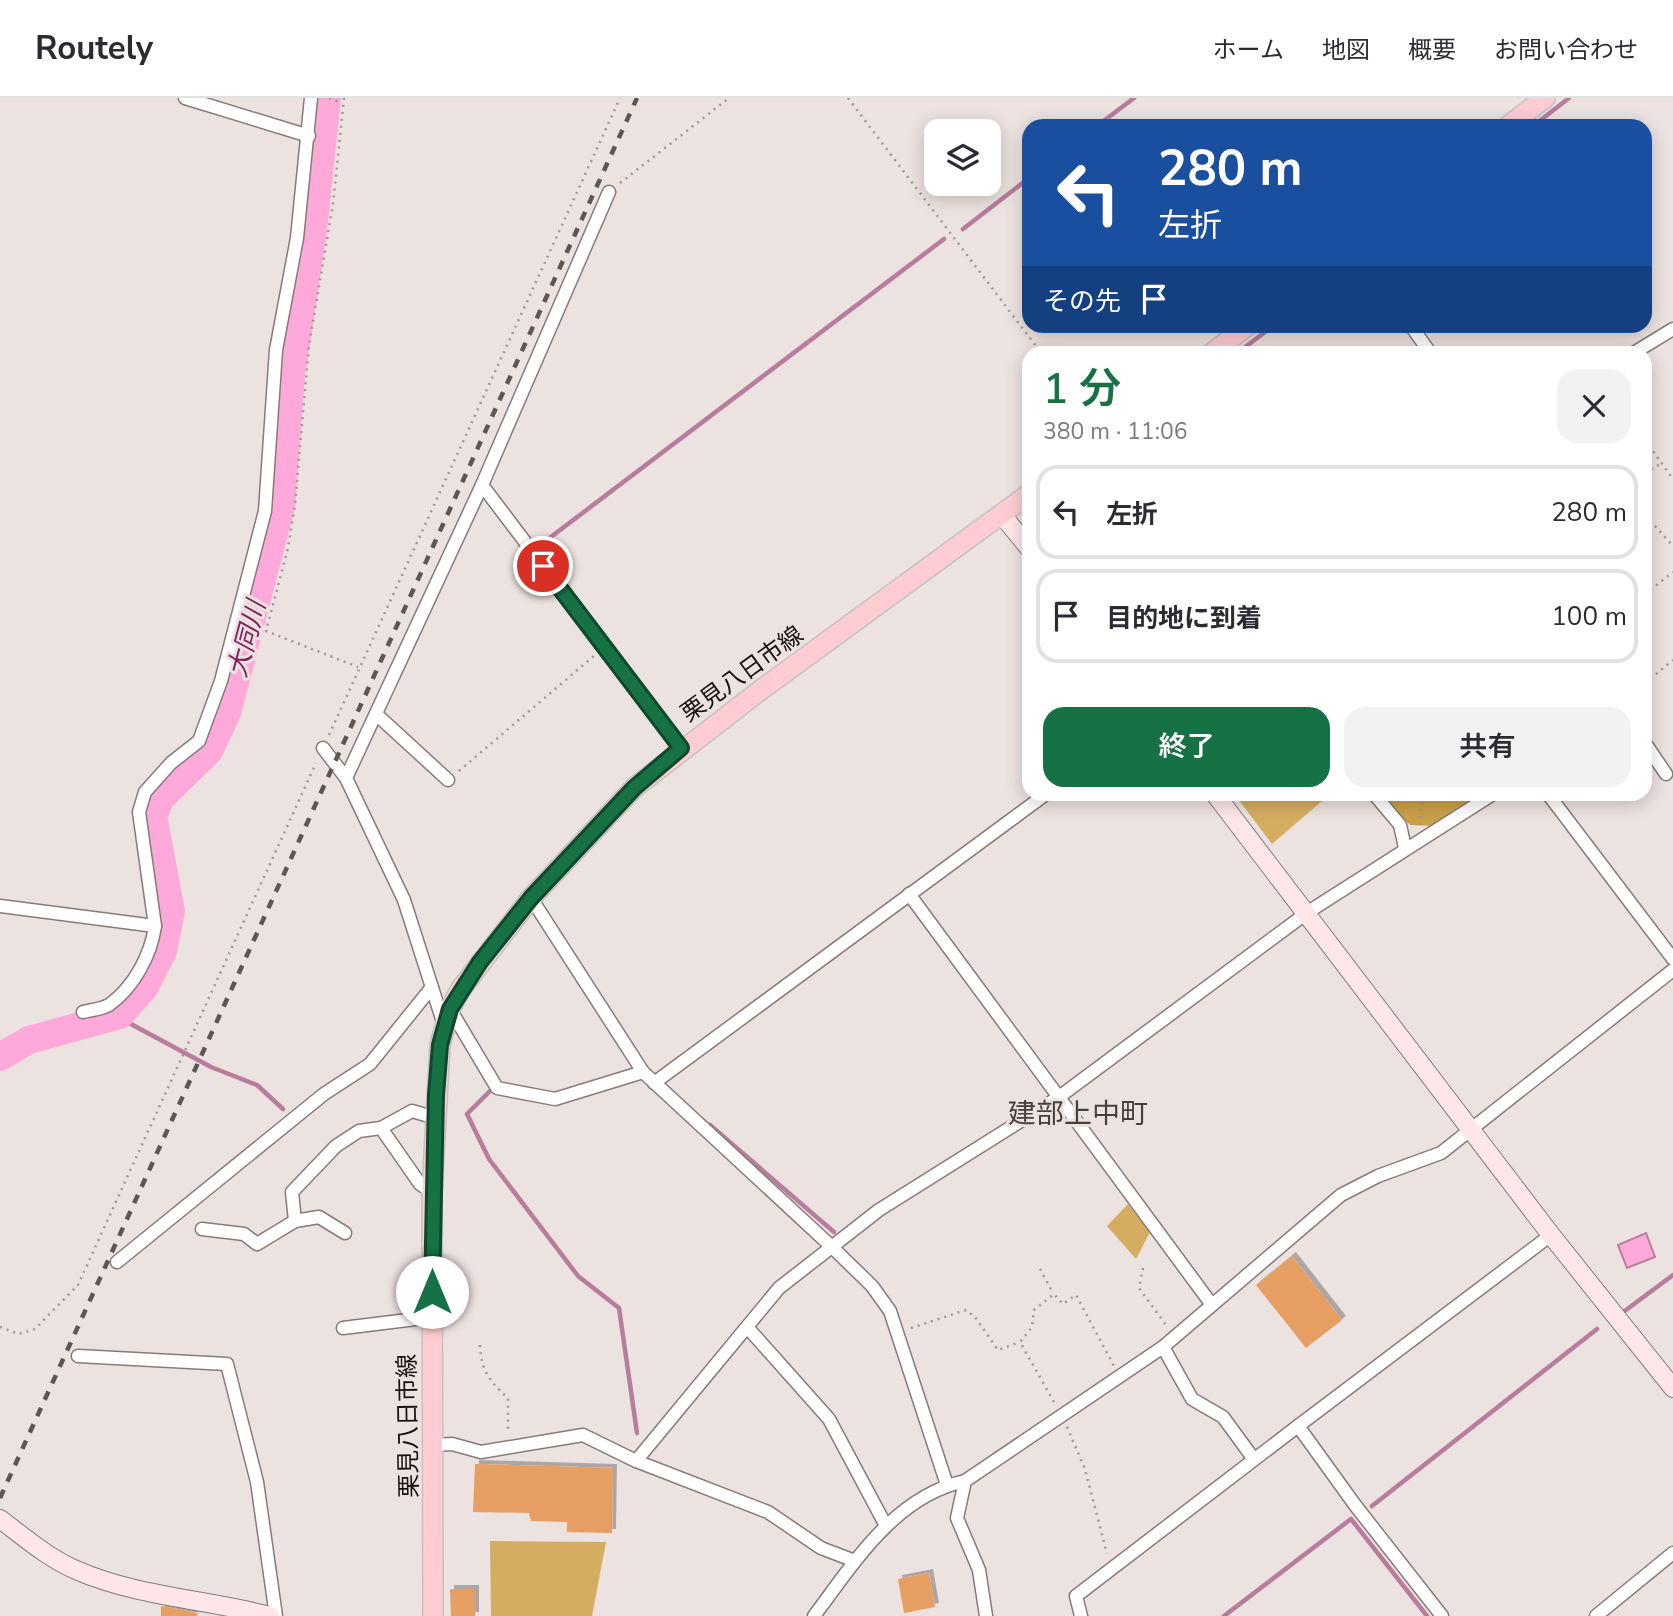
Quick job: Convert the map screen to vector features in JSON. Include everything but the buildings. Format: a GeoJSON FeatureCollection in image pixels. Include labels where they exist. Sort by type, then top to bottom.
{"type":"FeatureCollection","features":[{"type":"Feature","properties":{"kind":"main road"},"geometry":{"type":"LineString","coordinates":[[1517,119],[1545,98]]}},
{"type":"Feature","properties":{"kind":"main road"},"geometry":{"type":"LineString","coordinates":[[1221,346],[1238,333]]}},
{"type":"Feature","properties":{"kind":"main road","name":"栗見八日市線"},"geometry":{"type":"LineString","coordinates":[[433,1616],[432,1192],[440,1045],[447,1017],[480,962],[531,898],[634,788],[681,748],[1022,499]]}},
{"type":"Feature","properties":{"kind":"street"},"geometry":{"type":"LineString","coordinates":[[83,1012],[108,1006],[127,986],[152,950],[155,926],[139,812],[145,792],[172,763],[199,741],[221,681],[265,511],[276,350],[297,238],[309,136],[310,98]]}},
{"type":"Feature","properties":{"kind":"street"},"geometry":{"type":"LineString","coordinates":[[191,99],[309,136]]}},
{"type":"Feature","properties":{"kind":"street"},"geometry":{"type":"LineString","coordinates":[[346,778],[481,485],[609,192]]}},
{"type":"Feature","properties":{"kind":"street"},"geometry":{"type":"LineString","coordinates":[[1645,346],[1673,329]]}},
{"type":"Feature","properties":{"kind":"street"},"geometry":{"type":"LineString","coordinates":[[481,485],[681,748]]}},
{"type":"Feature","properties":{"kind":"street"},"geometry":{"type":"LineString","coordinates":[[1002,515],[1022,539]]}},
{"type":"Feature","properties":{"kind":"street"},"geometry":{"type":"LineString","coordinates":[[376,714],[448,780]]}},
{"type":"Feature","properties":{"kind":"street"},"geometry":{"type":"LineString","coordinates":[[323,748],[346,778],[404,900],[432,987],[447,1017],[497,1088],[555,1099],[643,1072]]}},
{"type":"Feature","properties":{"kind":"street"},"geometry":{"type":"LineString","coordinates":[[1652,753],[1666,774]]}},
{"type":"Feature","properties":{"kind":"street"},"geometry":{"type":"LineString","coordinates":[[654,1083],[1036,801]]}},
{"type":"Feature","properties":{"kind":"street"},"geometry":{"type":"LineString","coordinates":[[1221,801],[1308,912],[1551,1235],[1673,1388]]}},
{"type":"Feature","properties":{"kind":"street"},"geometry":{"type":"LineString","coordinates":[[1380,801],[1400,825],[1405,848]]}},
{"type":"Feature","properties":{"kind":"street"},"geometry":{"type":"LineString","coordinates":[[636,1461],[779,1288],[878,1210],[1059,1097],[1308,912],[1481,801]]}},
{"type":"Feature","properties":{"kind":"street"},"geometry":{"type":"LineString","coordinates":[[1553,801],[1673,959]]}},
{"type":"Feature","properties":{"kind":"street"},"geometry":{"type":"LineString","coordinates":[[909,894],[1212,1305]]}},
{"type":"Feature","properties":{"kind":"street"},"geometry":{"type":"LineString","coordinates":[[531,898],[643,1072],[832,1247],[872,1286],[890,1311],[947,1485]]}},
{"type":"Feature","properties":{"kind":"street"},"geometry":{"type":"LineString","coordinates":[[0,906],[155,926]]}},
{"type":"Feature","properties":{"kind":"street"},"geometry":{"type":"LineString","coordinates":[[818,1614],[885,1524],[947,1485],[965,1482],[1163,1347],[1341,1195],[1378,1176],[1441,1153],[1673,970]]}},
{"type":"Feature","properties":{"kind":"street"},"geometry":{"type":"LineString","coordinates":[[117,1262],[324,1094],[370,1064],[432,987]]}},
{"type":"Feature","properties":{"kind":"street"},"geometry":{"type":"LineString","coordinates":[[295,1221],[292,1192],[336,1146],[359,1131],[381,1128],[412,1111],[436,1118]]}},
{"type":"Feature","properties":{"kind":"street"},"geometry":{"type":"LineString","coordinates":[[381,1128],[421,1184],[432,1192]]}},
{"type":"Feature","properties":{"kind":"street"},"geometry":{"type":"LineString","coordinates":[[202,1229],[244,1234],[257,1244],[295,1221],[319,1217],[345,1233]]}},
{"type":"Feature","properties":{"kind":"street"},"geometry":{"type":"LineString","coordinates":[[1081,1616],[1076,1596],[1253,1458],[1551,1235]]}},
{"type":"Feature","properties":{"kind":"street"},"geometry":{"type":"LineString","coordinates":[[344,1328],[432,1317]]}},
{"type":"Feature","properties":{"kind":"street"},"geometry":{"type":"LineString","coordinates":[[747,1327],[830,1419],[885,1524]]}},
{"type":"Feature","properties":{"kind":"street"},"geometry":{"type":"LineString","coordinates":[[1163,1347],[1192,1399],[1223,1417],[1253,1458]]}},
{"type":"Feature","properties":{"kind":"street"},"geometry":{"type":"LineString","coordinates":[[78,1356],[227,1364],[257,1482],[276,1616]]}},
{"type":"Feature","properties":{"kind":"street"},"geometry":{"type":"LineString","coordinates":[[1298,1426],[1355,1505],[1443,1616]]}},
{"type":"Feature","properties":{"kind":"street"},"geometry":{"type":"LineString","coordinates":[[434,1445],[453,1444],[481,1452],[583,1435],[636,1461],[750,1504],[821,1548],[855,1561]]}},
{"type":"Feature","properties":{"kind":"street"},"geometry":{"type":"LineString","coordinates":[[965,1482],[957,1518],[979,1570],[986,1616]]}},
{"type":"Feature","properties":{"kind":"street"},"geometry":{"type":"LineString","coordinates":[[0,1519],[44,1552],[74,1569],[118,1586],[270,1616]]}},
{"type":"Feature","properties":{"kind":"street"},"geometry":{"type":"LineString","coordinates":[[1596,1616],[1673,1553]]}},
{"type":"Feature","properties":{"kind":"path"},"geometry":{"type":"LineString","coordinates":[[329,98],[342,103]]}},
{"type":"Feature","properties":{"kind":"path"},"geometry":{"type":"LineString","coordinates":[[344,98],[333,204],[309,345],[295,504],[267,631],[359,667]]}},
{"type":"Feature","properties":{"kind":"path"},"geometry":{"type":"LineString","coordinates":[[0,1327],[19,1334],[35,1329],[78,1285],[620,98]]}},
{"type":"Feature","properties":{"kind":"path"},"geometry":{"type":"LineString","coordinates":[[609,192],[729,98]]}},
{"type":"Feature","properties":{"kind":"path"},"geometry":{"type":"LineString","coordinates":[[848,98],[1022,328]]}},
{"type":"Feature","properties":{"kind":"path"},"geometry":{"type":"LineString","coordinates":[[1652,449],[1673,478]]}},
{"type":"Feature","properties":{"kind":"path"},"geometry":{"type":"LineString","coordinates":[[1652,469],[1662,463]]}},
{"type":"Feature","properties":{"kind":"path"},"geometry":{"type":"LineString","coordinates":[[1655,526],[1673,546]]}},
{"type":"Feature","properties":{"kind":"path"},"geometry":{"type":"LineString","coordinates":[[1652,588],[1673,572]]}},
{"type":"Feature","properties":{"kind":"path"},"geometry":{"type":"LineString","coordinates":[[448,780],[604,647]]}},
{"type":"Feature","properties":{"kind":"path"},"geometry":{"type":"LineString","coordinates":[[1652,676],[1673,660]]}},
{"type":"Feature","properties":{"kind":"path"},"geometry":{"type":"LineString","coordinates":[[1419,839],[1422,801]]}},
{"type":"Feature","properties":{"kind":"path"},"geometry":{"type":"LineString","coordinates":[[1143,1268],[1139,1288],[1174,1337]]}},
{"type":"Feature","properties":{"kind":"path"},"geometry":{"type":"LineString","coordinates":[[1040,1269],[1063,1304],[1076,1295],[1119,1378]]}},
{"type":"Feature","properties":{"kind":"path"},"geometry":{"type":"LineString","coordinates":[[898,1331],[937,1322],[966,1310],[975,1317],[998,1350],[1020,1342],[1032,1327],[1034,1310],[1054,1294]]}},
{"type":"Feature","properties":{"kind":"path"},"geometry":{"type":"LineString","coordinates":[[1020,1342],[1062,1415],[1085,1469],[1111,1570]]}},
{"type":"Feature","properties":{"kind":"path"},"geometry":{"type":"LineString","coordinates":[[480,1345],[481,1365],[489,1381],[508,1398],[508,1448]]}},
{"type":"Feature","properties":{"kind":"shaded area"},"geometry":{"type":"Polygon","coordinates":[[[1240,801],[1322,801],[1272,844],[1240,801]]]}},
{"type":"Feature","properties":{"kind":"shaded area"},"geometry":{"type":"Polygon","coordinates":[[[1386,801],[1473,801],[1433,826],[1410,825],[1386,801]]]}},
{"type":"Feature","properties":{"kind":"shaded area"},"geometry":{"type":"Polygon","coordinates":[[[1128,1204],[1150,1232],[1136,1259],[1107,1226],[1128,1204]]]}},
{"type":"Feature","properties":{"kind":"shaded area"},"geometry":{"type":"Polygon","coordinates":[[[1646,1233],[1655,1257],[1627,1268],[1618,1245],[1646,1233]]]}},
{"type":"Feature","properties":{"kind":"shaded area"},"geometry":{"type":"Polygon","coordinates":[[[490,1541],[606,1542],[592,1616],[491,1616],[490,1541]]]}},
{"type":"Feature","properties":{"kind":"waterway","name":"大同川"},"geometry":{"type":"LineString","coordinates":[[0,1057],[29,1040],[120,1015],[144,988],[163,951],[171,911],[153,816],[161,798],[209,751],[227,713],[281,507],[291,375],[313,231],[327,98]]}},
{"type":"Feature","properties":{"kind":"waterway"},"geometry":{"type":"LineString","coordinates":[[1106,119],[1134,98]]}},
{"type":"Feature","properties":{"kind":"waterway"},"geometry":{"type":"LineString","coordinates":[[1542,119],[1569,98]]}},
{"type":"Feature","properties":{"kind":"waterway"},"geometry":{"type":"LineString","coordinates":[[963,229],[1022,183]]}},
{"type":"Feature","properties":{"kind":"waterway"},"geometry":{"type":"LineString","coordinates":[[535,549],[944,239]]}},
{"type":"Feature","properties":{"kind":"waterway"},"geometry":{"type":"LineString","coordinates":[[1247,346],[1264,333]]}},
{"type":"Feature","properties":{"kind":"waterway"},"geometry":{"type":"LineString","coordinates":[[120,1015],[129,1023],[211,1067],[257,1085],[283,1109]]}},
{"type":"Feature","properties":{"kind":"waterway"},"geometry":{"type":"LineString","coordinates":[[491,1090],[467,1114],[489,1159],[578,1276],[619,1308],[637,1433]]}},
{"type":"Feature","properties":{"kind":"waterway"},"geometry":{"type":"LineString","coordinates":[[710,1125],[834,1232]]}},
{"type":"Feature","properties":{"kind":"waterway"},"geometry":{"type":"LineString","coordinates":[[1622,1313],[1673,1275]]}},
{"type":"Feature","properties":{"kind":"waterway"},"geometry":{"type":"LineString","coordinates":[[1372,1506],[1597,1329]]}},
{"type":"Feature","properties":{"kind":"waterway"},"geometry":{"type":"LineString","coordinates":[[1224,1616],[1351,1519],[1427,1616]]}},
{"type":"Feature","properties":{"kind":"railway"},"geometry":{"type":"LineString","coordinates":[[0,1498],[637,98]]}},
{"type":"Feature","properties":{"kind":"district","name":"建部上中町"},"geometry":{"type":"Point","coordinates":[1078,1114]}},
{"type":"Feature","properties":{"kind":"route"},"geometry":{"type":"LineString","coordinates":[[432,1292],[436,1095],[440,1045],[450,1009],[480,962],[531,898],[634,788],[681,748],[543,566]]}}]}
